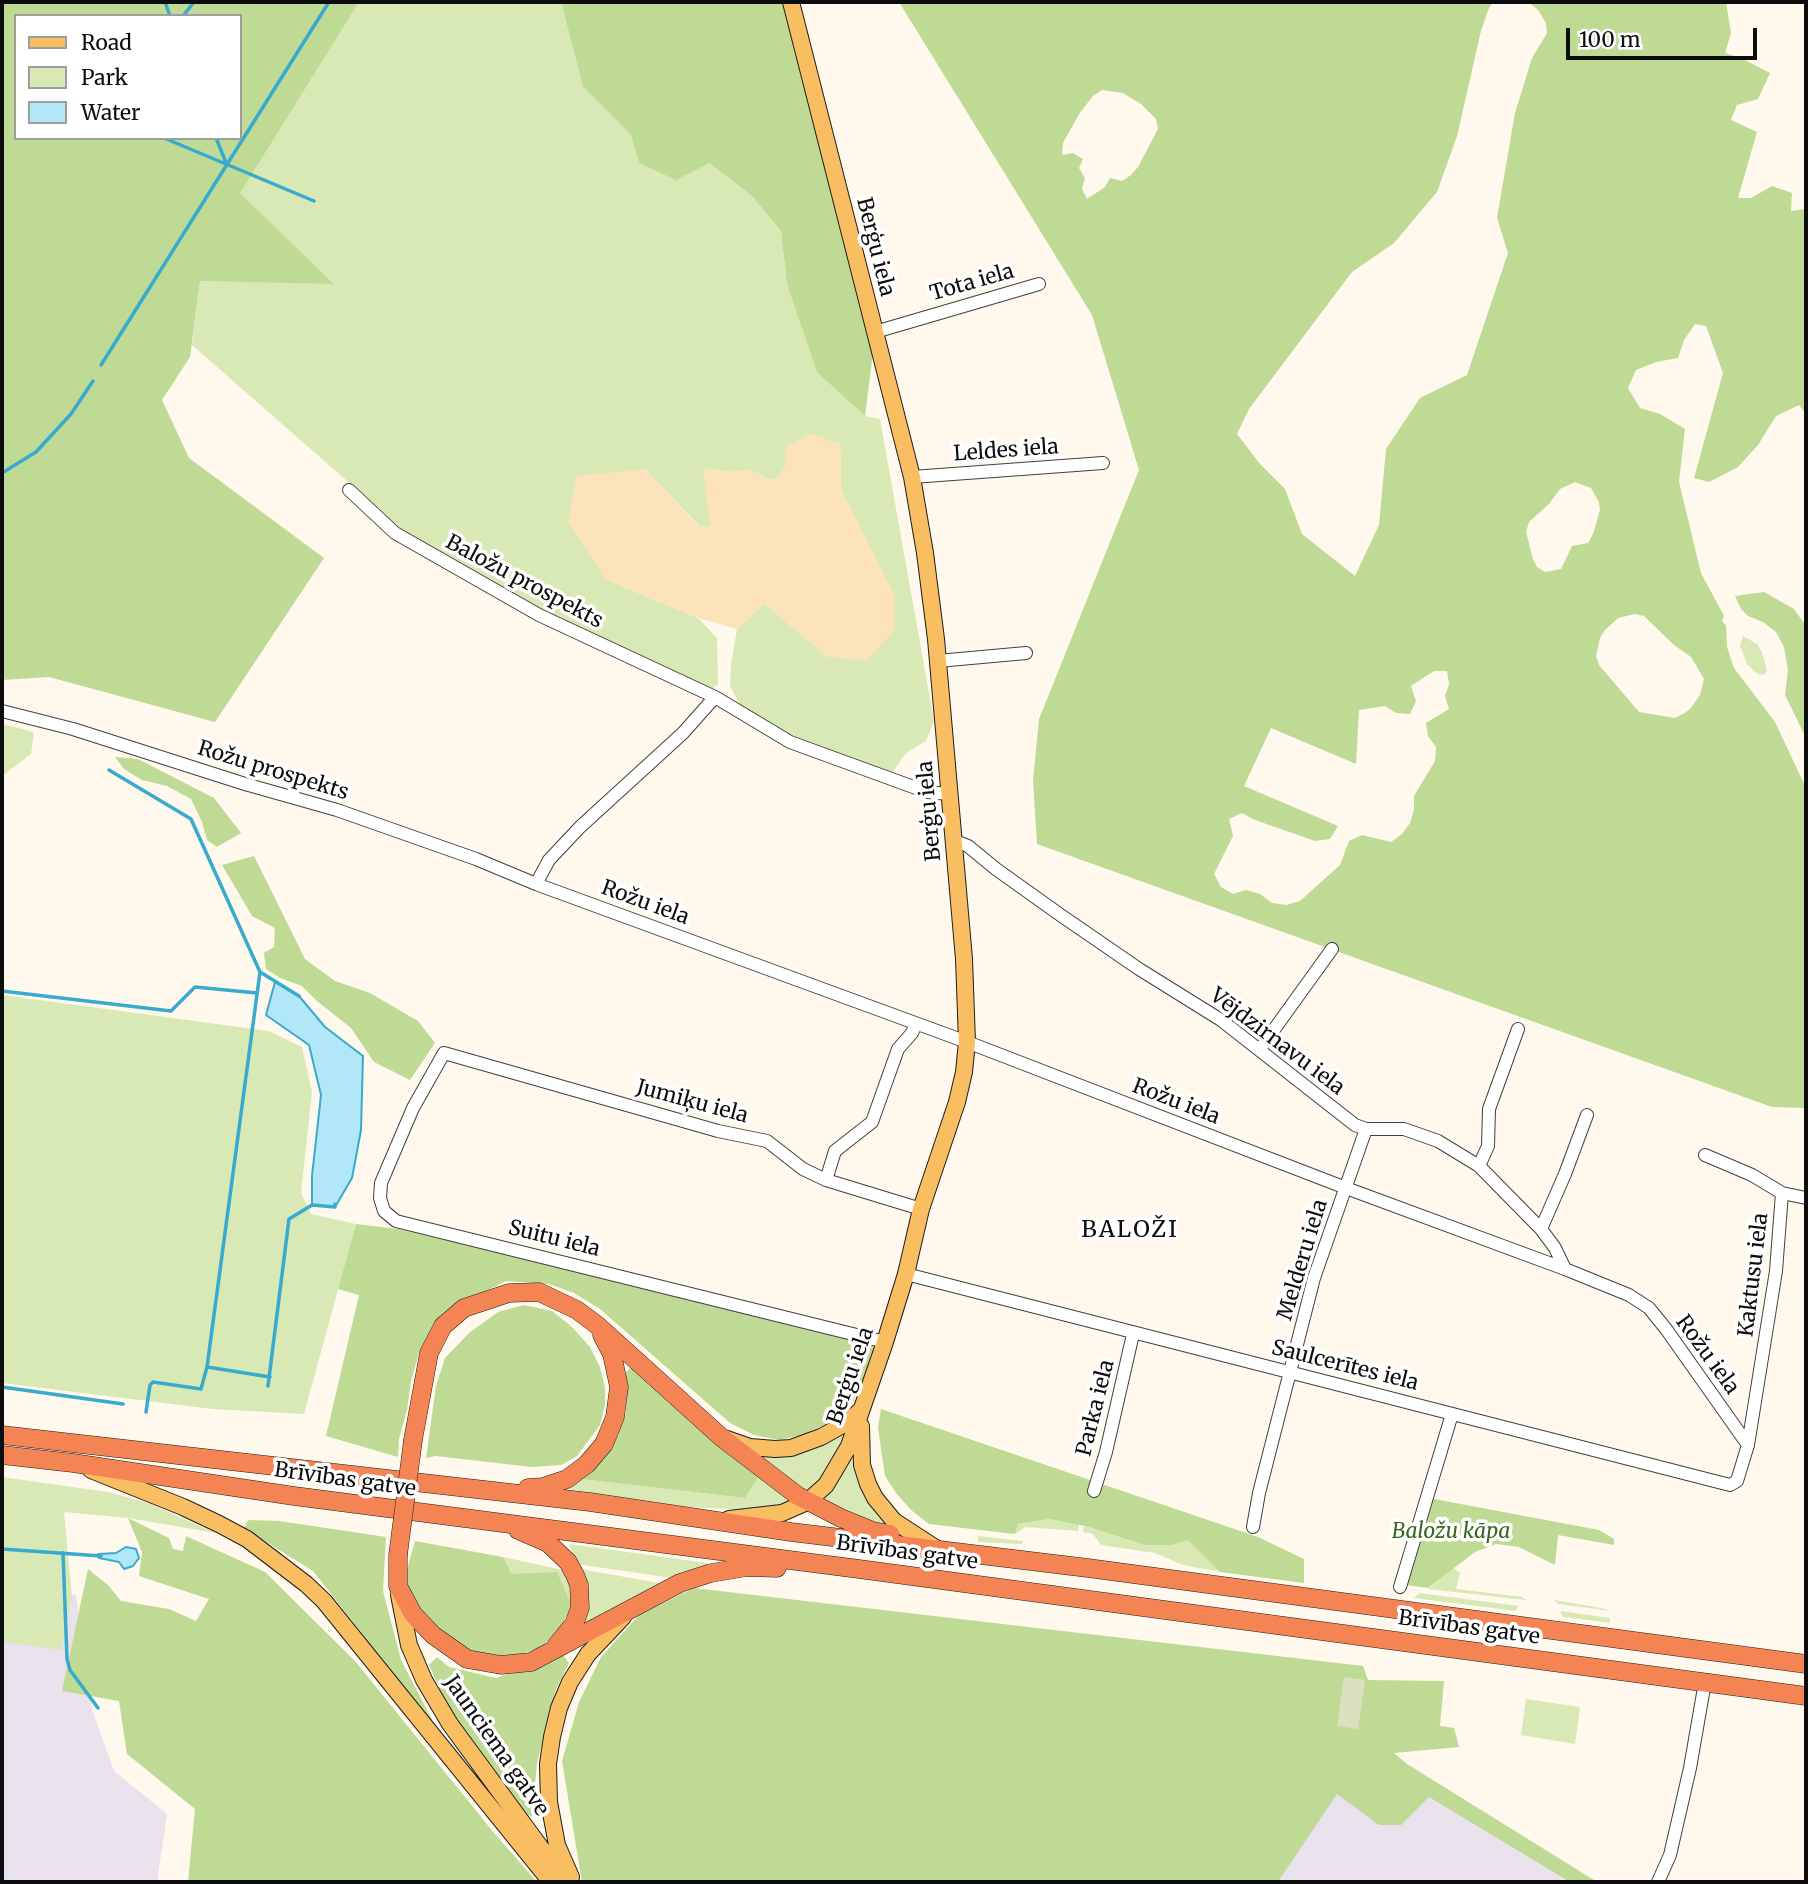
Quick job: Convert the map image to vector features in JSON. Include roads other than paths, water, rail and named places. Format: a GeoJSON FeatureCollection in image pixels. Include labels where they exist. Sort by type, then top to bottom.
{"type":"FeatureCollection","features":[{"type":"Feature","properties":{"kind":"highway"},"geometry":{"type":"LineString","coordinates":[[859,1569],[828,1574],[747,1567],[711,1573],[680,1583],[531,1662],[501,1665],[467,1659],[433,1635],[413,1614],[398,1586],[398,1555],[413,1440],[429,1353],[443,1326],[464,1308],[509,1293],[539,1292],[577,1310],[597,1325],[721,1437],[807,1502],[873,1531],[921,1539]]}},
{"type":"Feature","properties":{"kind":"highway"},"geometry":{"type":"LineString","coordinates":[[431,1483],[452,1480],[524,1488],[543,1487],[567,1479],[587,1464],[604,1444],[615,1417],[619,1387],[612,1354],[597,1325]]}},
{"type":"Feature","properties":{"kind":"highway","name":"Brīvības gatve"},"geometry":{"type":"LineString","coordinates":[[2,1435],[590,1502],[710,1521],[1806,1664]]}},
{"type":"Feature","properties":{"kind":"highway","name":"Brīvības gatve"},"geometry":{"type":"LineString","coordinates":[[2,1455],[1806,1696]]}},
{"type":"Feature","properties":{"kind":"highway"},"geometry":{"type":"LineString","coordinates":[[496,1521],[548,1543],[568,1562],[575,1575],[579,1585],[579,1608],[574,1625],[549,1653]]}},
{"type":"Feature","properties":{"kind":"main road","name":"Berģu iela"},"geometry":{"type":"LineString","coordinates":[[710,1521],[782,1513],[807,1502],[826,1485],[849,1446],[885,1342],[906,1274],[921,1209],[957,1102],[967,1042],[964,959],[938,662],[925,553],[912,477],[791,2]]}},
{"type":"Feature","properties":{"kind":"main road"},"geometry":{"type":"LineString","coordinates":[[721,1437],[750,1447],[791,1448],[836,1429],[862,1409]]}},
{"type":"Feature","properties":{"kind":"main road"},"geometry":{"type":"LineString","coordinates":[[862,1409],[860,1450],[868,1485],[894,1521],[940,1550]]}},
{"type":"Feature","properties":{"kind":"main road"},"geometry":{"type":"LineString","coordinates":[[73,1463],[219,1524],[256,1546],[306,1584],[324,1601],[551,1882]]}},
{"type":"Feature","properties":{"kind":"main road","name":"Jaunciema gatve"},"geometry":{"type":"LineString","coordinates":[[398,1586],[408,1645],[424,1680],[450,1724],[566,1882]]}},
{"type":"Feature","properties":{"kind":"main road"},"geometry":{"type":"LineString","coordinates":[[573,1882],[557,1845],[549,1802],[548,1764],[552,1737],[559,1708],[570,1682],[588,1654],[629,1611]]}},
{"type":"Feature","properties":{"kind":"street","name":"Tota iela"},"geometry":{"type":"LineString","coordinates":[[875,332],[1039,284]]}},
{"type":"Feature","properties":{"kind":"street","name":"Leldes iela"},"geometry":{"type":"LineString","coordinates":[[912,477],[1103,463]]}},
{"type":"Feature","properties":{"kind":"street","name":"Baložu prospekts"},"geometry":{"type":"LineString","coordinates":[[349,490],[395,533],[539,615],[715,697]]}},
{"type":"Feature","properties":{"kind":"street"},"geometry":{"type":"LineString","coordinates":[[938,662],[1026,653]]}},
{"type":"Feature","properties":{"kind":"street"},"geometry":{"type":"LineString","coordinates":[[532,882],[580,827],[683,733],[715,697],[790,742],[926,792],[949,794]]}},
{"type":"Feature","properties":{"kind":"street","name":"Rožu prospekts"},"geometry":{"type":"LineString","coordinates":[[2,711],[50,722],[245,784],[337,810],[476,859],[532,882]]}},
{"type":"Feature","properties":{"kind":"street","name":"Vējdzirnavu iela"},"geometry":{"type":"LineString","coordinates":[[953,840],[968,846],[1059,914],[1220,1020],[1355,1125],[1366,1129]]}},
{"type":"Feature","properties":{"kind":"street","name":"Rožu iela"},"geometry":{"type":"LineString","coordinates":[[532,882],[967,1042],[1629,1295],[1649,1308],[1748,1445]]}},
{"type":"Feature","properties":{"kind":"street"},"geometry":{"type":"LineString","coordinates":[[1260,1049],[1332,949]]}},
{"type":"Feature","properties":{"kind":"street"},"geometry":{"type":"LineString","coordinates":[[826,1180],[835,1152],[872,1122],[898,1049],[916,1024]]}},
{"type":"Feature","properties":{"kind":"street"},"geometry":{"type":"LineString","coordinates":[[1479,1166],[1488,1146],[1489,1109],[1518,1028]]}},
{"type":"Feature","properties":{"kind":"street","name":"Jumiķu iela"},"geometry":{"type":"LineString","coordinates":[[444,1053],[718,1130],[767,1141],[803,1169],[826,1180],[921,1209]]}},
{"type":"Feature","properties":{"kind":"street","name":"Suitu iela"},"geometry":{"type":"LineString","coordinates":[[444,1053],[413,1108],[381,1183],[380,1198],[384,1211],[397,1221],[885,1342]]}},
{"type":"Feature","properties":{"kind":"street"},"geometry":{"type":"LineString","coordinates":[[1541,1229],[1587,1115]]}},
{"type":"Feature","properties":{"kind":"street"},"geometry":{"type":"LineString","coordinates":[[1366,1129],[1404,1129],[1438,1141],[1479,1166],[1541,1229],[1555,1248],[1565,1269]]}},
{"type":"Feature","properties":{"kind":"street","name":"Melderu iela"},"geometry":{"type":"LineString","coordinates":[[1253,1527],[1259,1493],[1314,1278],[1366,1129]]}},
{"type":"Feature","properties":{"kind":"street"},"geometry":{"type":"LineString","coordinates":[[1705,1155],[1752,1175],[1782,1193],[1806,1198]]}},
{"type":"Feature","properties":{"kind":"street","name":"Kaktusu iela"},"geometry":{"type":"LineString","coordinates":[[1748,1445],[1776,1271],[1782,1193]]}},
{"type":"Feature","properties":{"kind":"street","name":"Saulcerītes iela"},"geometry":{"type":"LineString","coordinates":[[906,1274],[1730,1485],[1737,1481],[1748,1445]]}},
{"type":"Feature","properties":{"kind":"street","name":"Parka iela"},"geometry":{"type":"LineString","coordinates":[[1094,1491],[1106,1452],[1133,1334]]}},
{"type":"Feature","properties":{"kind":"street"},"geometry":{"type":"LineString","coordinates":[[1400,1587],[1452,1414]]}},
{"type":"Feature","properties":{"kind":"street"},"geometry":{"type":"LineString","coordinates":[[1658,1882],[1670,1854],[1690,1768],[1705,1682]]}},
{"type":"Feature","properties":{"kind":"water"},"geometry":{"type":"Polygon","coordinates":[[[275,982],[299,996],[325,1027],[363,1056],[361,1130],[352,1178],[335,1207],[312,1205],[312,1176],[321,1095],[309,1045],[266,1015],[275,982]]]}},
{"type":"Feature","properties":{"kind":"water"},"geometry":{"type":"Polygon","coordinates":[[[126,1547],[136,1549],[139,1558],[133,1566],[124,1569],[119,1562],[99,1558],[98,1554],[116,1553],[126,1547]]]}},
{"type":"Feature","properties":{"kind":"waterway"},"geometry":{"type":"LineString","coordinates":[[165,2],[169,14]]}},
{"type":"Feature","properties":{"kind":"waterway"},"geometry":{"type":"LineString","coordinates":[[185,14],[194,2]]}},
{"type":"Feature","properties":{"kind":"waterway"},"geometry":{"type":"LineString","coordinates":[[101,365],[329,2]]}},
{"type":"Feature","properties":{"kind":"waterway"},"geometry":{"type":"LineString","coordinates":[[169,140],[314,201]]}},
{"type":"Feature","properties":{"kind":"waterway"},"geometry":{"type":"LineString","coordinates":[[217,140],[227,165]]}},
{"type":"Feature","properties":{"kind":"waterway"},"geometry":{"type":"LineString","coordinates":[[2,473],[36,452],[71,414],[93,381]]}},
{"type":"Feature","properties":{"kind":"waterway"},"geometry":{"type":"LineString","coordinates":[[109,770],[191,819],[260,972],[299,996]]}},
{"type":"Feature","properties":{"kind":"waterway"},"geometry":{"type":"LineString","coordinates":[[146,1412],[150,1385],[153,1382],[201,1389],[207,1367],[260,972]]}},
{"type":"Feature","properties":{"kind":"waterway"},"geometry":{"type":"LineString","coordinates":[[2,991],[171,1011],[195,987],[257,993]]}},
{"type":"Feature","properties":{"kind":"waterway"},"geometry":{"type":"LineString","coordinates":[[268,1386],[289,1219],[312,1205],[335,1207],[335,1204]]}},
{"type":"Feature","properties":{"kind":"waterway"},"geometry":{"type":"LineString","coordinates":[[207,1367],[270,1377]]}},
{"type":"Feature","properties":{"kind":"waterway"},"geometry":{"type":"LineString","coordinates":[[2,1387],[123,1404]]}},
{"type":"Feature","properties":{"kind":"waterway"},"geometry":{"type":"LineString","coordinates":[[2,1549],[101,1556]]}},
{"type":"Feature","properties":{"kind":"waterway"},"geometry":{"type":"LineString","coordinates":[[63,1553],[67,1659],[70,1670],[98,1708]]}},
{"type":"Feature","properties":{"kind":"district","name":"BALOŽI"},"geometry":{"type":"Point","coordinates":[1130,1230]}},
{"type":"Feature","properties":{"kind":"park label","name":"Baložu kāpa"},"geometry":{"type":"Point","coordinates":[1451,1532]}}]}
